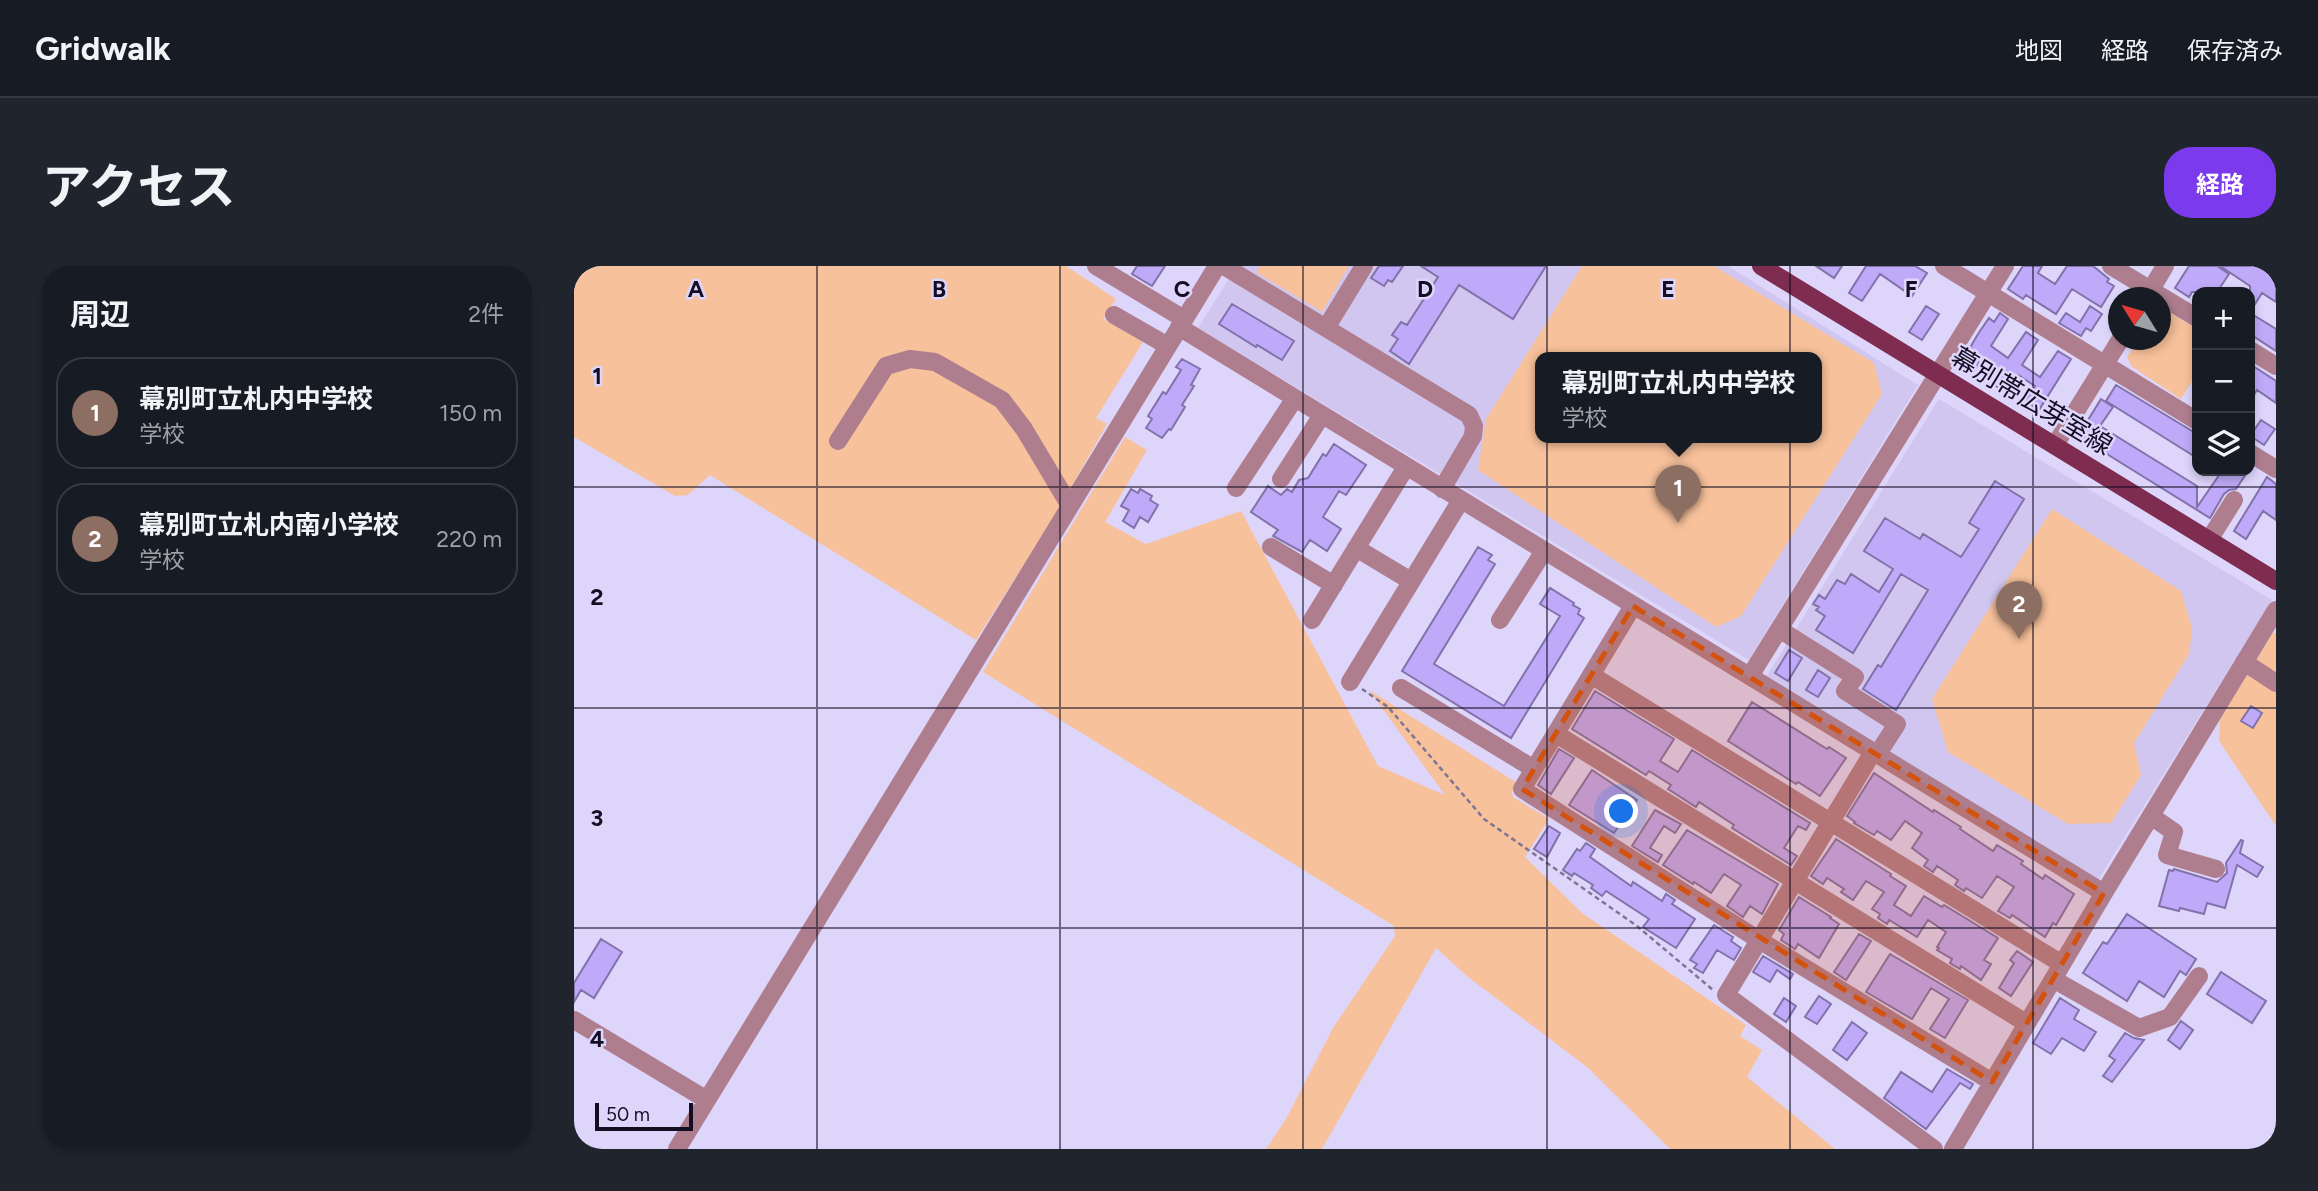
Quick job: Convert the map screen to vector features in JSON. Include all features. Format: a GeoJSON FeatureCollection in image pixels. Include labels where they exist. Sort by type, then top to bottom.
{"type":"FeatureCollection","features":[{"type":"Feature","properties":{"kind":"main road","name":"幕別帯広芽室線"},"geometry":{"type":"LineString","coordinates":[[1761,266],[2276,582]]}},
{"type":"Feature","properties":{"kind":"street"},"geometry":{"type":"LineString","coordinates":[[1096,266],[1322,415],[2104,892]]}},
{"type":"Feature","properties":{"kind":"street"},"geometry":{"type":"LineString","coordinates":[[677,1149],[1217,266]]}},
{"type":"Feature","properties":{"kind":"street"},"geometry":{"type":"LineString","coordinates":[[1224,266],[1469,415],[1474,426],[1473,436],[1442,489]]}},
{"type":"Feature","properties":{"kind":"street"},"geometry":{"type":"LineString","coordinates":[[1326,328],[1364,266]]}},
{"type":"Feature","properties":{"kind":"street"},"geometry":{"type":"LineString","coordinates":[[1944,266],[2192,418]]}},
{"type":"Feature","properties":{"kind":"street"},"geometry":{"type":"LineString","coordinates":[[1750,676],[2005,266]]}},
{"type":"Feature","properties":{"kind":"street"},"geometry":{"type":"LineString","coordinates":[[2111,266],[2139,287]]}},
{"type":"Feature","properties":{"kind":"street"},"geometry":{"type":"LineString","coordinates":[[2152,287],[2165,266]]}},
{"type":"Feature","properties":{"kind":"street"},"geometry":{"type":"LineString","coordinates":[[2171,305],[2192,316]]}},
{"type":"Feature","properties":{"kind":"street"},"geometry":{"type":"LineString","coordinates":[[1114,315],[1168,346]]}},
{"type":"Feature","properties":{"kind":"street"},"geometry":{"type":"LineString","coordinates":[[2055,445],[2114,350]]}},
{"type":"Feature","properties":{"kind":"street"},"geometry":{"type":"LineString","coordinates":[[2255,353],[2276,366]]}},
{"type":"Feature","properties":{"kind":"street"},"geometry":{"type":"LineString","coordinates":[[838,442],[887,366],[910,359],[935,362],[1002,400],[1024,429],[1070,506]]}},
{"type":"Feature","properties":{"kind":"street"},"geometry":{"type":"LineString","coordinates":[[1236,488],[1295,398]]}},
{"type":"Feature","properties":{"kind":"street"},"geometry":{"type":"LineString","coordinates":[[1281,480],[1322,415]]}},
{"type":"Feature","properties":{"kind":"street"},"geometry":{"type":"LineString","coordinates":[[2255,456],[2276,469]]}},
{"type":"Feature","properties":{"kind":"street"},"geometry":{"type":"LineString","coordinates":[[1312,620],[1406,467]]}},
{"type":"Feature","properties":{"kind":"street"},"geometry":{"type":"LineString","coordinates":[[1350,682],[1461,500]]}},
{"type":"Feature","properties":{"kind":"street"},"geometry":{"type":"LineString","coordinates":[[2209,540],[2234,500]]}},
{"type":"Feature","properties":{"kind":"street"},"geometry":{"type":"LineString","coordinates":[[1271,547],[1334,585]]}},
{"type":"Feature","properties":{"kind":"street"},"geometry":{"type":"LineString","coordinates":[[1356,548],[1411,581]]}},
{"type":"Feature","properties":{"kind":"street"},"geometry":{"type":"LineString","coordinates":[[1500,620],[1544,551]]}},
{"type":"Feature","properties":{"kind":"street"},"geometry":{"type":"LineString","coordinates":[[1633,606],[1522,789],[1759,940],[1992,1082]]}},
{"type":"Feature","properties":{"kind":"street"},"geometry":{"type":"LineString","coordinates":[[1953,1149],[2104,892],[2276,610]]}},
{"type":"Feature","properties":{"kind":"street"},"geometry":{"type":"LineString","coordinates":[[1779,629],[1855,677],[1846,691],[1897,724],[1831,822],[1726,995],[1934,1149]]}},
{"type":"Feature","properties":{"kind":"street"},"geometry":{"type":"LineString","coordinates":[[2244,663],[2276,683]]}},
{"type":"Feature","properties":{"kind":"street"},"geometry":{"type":"LineString","coordinates":[[1591,676],[1831,822],[2139,1028],[2170,1017],[2199,976]]}},
{"type":"Feature","properties":{"kind":"street"},"geometry":{"type":"LineString","coordinates":[[1401,688],[1534,769]]}},
{"type":"Feature","properties":{"kind":"street"},"geometry":{"type":"LineString","coordinates":[[1556,734],[2026,1023]]}},
{"type":"Feature","properties":{"kind":"street"},"geometry":{"type":"LineString","coordinates":[[2151,816],[2174,832],[2167,855],[2216,869]]}},
{"type":"Feature","properties":{"kind":"street"},"geometry":{"type":"LineString","coordinates":[[574,1020],[707,1100]]}},
{"type":"Feature","properties":{"kind":"path"},"geometry":{"type":"LineString","coordinates":[[1350,682],[1388,707],[1484,819],[1637,926],[1712,990],[1726,995]]}},
{"type":"Feature","properties":{"kind":"highlighted area"},"geometry":{"type":"Polygon","coordinates":[[[1633,606],[2104,893],[1992,1082],[1522,789],[1633,606]]]}},
{"type":"Feature","properties":{"kind":"shaded area"},"geometry":{"type":"Polygon","coordinates":[[[574,266],[1066,266],[1116,299],[1103,319],[1143,342],[1096,418],[1107,424],[1056,514],[976,640],[710,475],[688,495],[675,496],[574,437],[574,266]]]}},
{"type":"Feature","properties":{"kind":"shaded area"},"geometry":{"type":"Polygon","coordinates":[[[1237,266],[1728,266],[1918,385],[1749,660],[1198,328],[1237,266]]]}},
{"type":"Feature","properties":{"kind":"shaded area"},"geometry":{"type":"Polygon","coordinates":[[[1260,266],[1349,266],[1322,312],[1256,272],[1260,266]]]}},
{"type":"Feature","properties":{"kind":"shaded area"},"geometry":{"type":"Polygon","coordinates":[[[1582,266],[1714,266],[1874,363],[1882,394],[1741,616],[1716,627],[1478,470],[1486,419],[1582,266]]]}},
{"type":"Feature","properties":{"kind":"shaded area"},"geometry":{"type":"Polygon","coordinates":[[[2171,313],[2192,326],[2192,381],[2181,399],[2131,366],[2127,357],[2132,350],[2171,350],[2171,313]]]}},
{"type":"Feature","properties":{"kind":"shaded area"},"geometry":{"type":"Polygon","coordinates":[[[1939,399],[2272,600],[2098,880],[1766,677],[1939,399]]]}},
{"type":"Feature","properties":{"kind":"shaded area"},"geometry":{"type":"Polygon","coordinates":[[[1125,437],[1147,450],[1105,522],[1146,544],[1241,511],[1378,766],[1445,795],[1369,690],[1517,783],[1512,792],[1513,797],[1549,819],[1525,857],[1582,913],[1746,1025],[1740,1036],[1762,1050],[1747,1077],[1835,1149],[1670,1149],[1587,1067],[1468,977],[1436,948],[1322,1149],[1266,1149],[1286,1119],[1333,1028],[1395,936],[1394,926],[983,672],[1125,437]]]}},
{"type":"Feature","properties":{"kind":"shaded area"},"geometry":{"type":"Polygon","coordinates":[[[2052,509],[2181,591],[2192,628],[2189,654],[2134,743],[2141,775],[2111,823],[2068,824],[1948,752],[1932,699],[2052,509]]]}},
{"type":"Feature","properties":{"kind":"shaded area"},"geometry":{"type":"Polygon","coordinates":[[[2276,632],[2276,826],[2219,741],[2220,719],[2272,634],[2276,632]]]}},
{"type":"Feature","properties":{"kind":"building"},"geometry":{"type":"Polygon","coordinates":[[[1137,266],[1165,266],[1152,286],[1132,274],[1137,266]]]}},
{"type":"Feature","properties":{"kind":"building"},"geometry":{"type":"Polygon","coordinates":[[[1379,266],[1403,266],[1392,282],[1388,280],[1384,286],[1371,278],[1379,266]]]}},
{"type":"Feature","properties":{"kind":"building"},"geometry":{"type":"Polygon","coordinates":[[[1421,266],[1546,266],[1513,319],[1459,285],[1409,364],[1390,351],[1398,339],[1392,335],[1401,322],[1407,325],[1438,277],[1421,266]]]}},
{"type":"Feature","properties":{"kind":"building"},"geometry":{"type":"Polygon","coordinates":[[[1816,266],[1842,266],[1834,278],[1816,266]]]}},
{"type":"Feature","properties":{"kind":"building"},"geometry":{"type":"Polygon","coordinates":[[[1866,266],[1915,266],[1927,273],[1912,296],[1880,274],[1862,301],[1849,293],[1866,266]]]}},
{"type":"Feature","properties":{"kind":"building"},"geometry":{"type":"Polygon","coordinates":[[[2023,266],[2042,266],[2038,273],[2055,284],[2067,266],[2093,266],[2114,286],[2108,287],[2108,296],[2101,307],[2072,289],[2056,314],[2026,295],[2023,299],[2008,289],[2023,266]]]}},
{"type":"Feature","properties":{"kind":"building"},"geometry":{"type":"Polygon","coordinates":[[[2189,266],[2217,266],[2229,274],[2220,287],[2192,287],[2189,297],[2175,288],[2189,266]]]}},
{"type":"Feature","properties":{"kind":"building"},"geometry":{"type":"Polygon","coordinates":[[[2220,266],[2258,266],[2276,278],[2276,302],[2262,293],[2255,304],[2255,287],[2220,266]]]}},
{"type":"Feature","properties":{"kind":"building"},"geometry":{"type":"Polygon","coordinates":[[[1232,304],[1294,341],[1282,360],[1219,324],[1232,304]]]}},
{"type":"Feature","properties":{"kind":"building"},"geometry":{"type":"Polygon","coordinates":[[[1926,306],[1939,314],[1922,340],[1909,332],[1926,306]]]}},
{"type":"Feature","properties":{"kind":"building"},"geometry":{"type":"Polygon","coordinates":[[[2090,306],[2102,314],[2091,331],[2086,328],[2081,336],[2059,323],[2066,313],[2080,322],[2090,306]]]}},
{"type":"Feature","properties":{"kind":"building"},"geometry":{"type":"Polygon","coordinates":[[[2000,313],[2008,319],[1991,346],[2008,358],[2026,332],[2038,340],[2022,365],[2040,377],[2058,351],[2071,359],[2039,410],[2025,401],[2035,386],[2018,375],[2007,393],[1991,383],[1997,374],[1979,363],[1974,371],[1965,366],[1969,361],[1964,358],[1978,334],[1989,318],[1994,322],[2000,313]]]}},
{"type":"Feature","properties":{"kind":"building"},"geometry":{"type":"Polygon","coordinates":[[[2255,316],[2276,329],[2276,351],[2255,337],[2255,316]]]}},
{"type":"Feature","properties":{"kind":"building"},"geometry":{"type":"Polygon","coordinates":[[[1182,359],[1200,369],[1191,385],[1194,386],[1182,405],[1185,407],[1171,430],[1162,438],[1146,428],[1152,419],[1148,416],[1181,370],[1176,367],[1182,359]]]}},
{"type":"Feature","properties":{"kind":"building"},"geometry":{"type":"Polygon","coordinates":[[[2255,367],[2276,381],[2276,403],[2257,390],[2255,393],[2255,367]]]}},
{"type":"Feature","properties":{"kind":"building"},"geometry":{"type":"Polygon","coordinates":[[[2116,385],[2192,431],[2192,455],[2106,401],[2116,385]]]}},
{"type":"Feature","properties":{"kind":"building"},"geometry":{"type":"Polygon","coordinates":[[[2101,399],[2113,407],[2100,426],[2197,486],[2197,507],[2219,476],[2245,476],[2236,489],[2224,494],[2210,518],[2081,438],[2080,433],[2101,399]]]}},
{"type":"Feature","properties":{"kind":"building"},"geometry":{"type":"Polygon","coordinates":[[[2261,420],[2275,429],[2264,445],[2255,439],[2255,429],[2261,420]]]}},
{"type":"Feature","properties":{"kind":"building"},"geometry":{"type":"Polygon","coordinates":[[[1334,444],[1366,465],[1346,495],[1339,491],[1323,517],[1341,529],[1327,551],[1310,540],[1302,552],[1273,536],[1278,530],[1251,512],[1268,486],[1281,495],[1287,489],[1292,492],[1299,480],[1308,478],[1323,454],[1326,456],[1334,444]]]}},
{"type":"Feature","properties":{"kind":"building"},"geometry":{"type":"Polygon","coordinates":[[[2267,477],[2276,484],[2276,520],[2263,511],[2246,539],[2234,531],[2267,477]]]}},
{"type":"Feature","properties":{"kind":"building"},"geometry":{"type":"Polygon","coordinates":[[[1995,481],[2024,499],[1896,710],[1863,689],[1878,665],[1881,667],[1928,590],[1901,574],[1853,653],[1816,630],[1825,616],[1816,610],[1819,607],[1813,604],[1819,595],[1825,599],[1837,580],[1845,584],[1851,574],[1879,592],[1893,569],[1864,551],[1885,518],[1920,539],[1923,534],[1961,557],[1979,529],[1969,523],[1995,481]]]}},
{"type":"Feature","properties":{"kind":"building"},"geometry":{"type":"Polygon","coordinates":[[[1131,489],[1138,493],[1140,489],[1152,496],[1150,500],[1158,505],[1148,522],[1140,517],[1134,528],[1123,521],[1129,510],[1121,506],[1131,489]]]}},
{"type":"Feature","properties":{"kind":"building"},"geometry":{"type":"Polygon","coordinates":[[[1478,547],[1492,555],[1488,560],[1495,564],[1434,664],[1504,706],[1560,616],[1540,604],[1550,588],[1574,603],[1573,605],[1580,609],[1578,614],[1584,618],[1511,738],[1402,671],[1478,547]]]}},
{"type":"Feature","properties":{"kind":"building"},"geometry":{"type":"Polygon","coordinates":[[[1789,650],[1802,658],[1788,681],[1775,673],[1789,650]]]}},
{"type":"Feature","properties":{"kind":"building"},"geometry":{"type":"Polygon","coordinates":[[[1818,670],[1830,678],[1818,697],[1806,690],[1818,670]]]}},
{"type":"Feature","properties":{"kind":"building"},"geometry":{"type":"Polygon","coordinates":[[[1595,691],[1674,739],[1660,761],[1678,772],[1692,750],[1810,823],[1806,830],[1798,826],[1784,848],[1797,856],[1791,865],[1732,828],[1734,825],[1699,802],[1696,807],[1668,789],[1671,785],[1649,771],[1646,775],[1572,729],[1595,691]]]}},
{"type":"Feature","properties":{"kind":"building"},"geometry":{"type":"Polygon","coordinates":[[[1752,702],[1846,758],[1820,796],[1728,741],[1752,702]]]}},
{"type":"Feature","properties":{"kind":"building"},"geometry":{"type":"Polygon","coordinates":[[[2251,706],[2262,713],[2253,728],[2241,721],[2251,706]]]}},
{"type":"Feature","properties":{"kind":"building"},"geometry":{"type":"Polygon","coordinates":[[[1559,749],[1574,758],[1551,794],[1538,785],[1559,749]]]}},
{"type":"Feature","properties":{"kind":"building"},"geometry":{"type":"Polygon","coordinates":[[[1592,770],[1637,800],[1614,833],[1569,805],[1592,770]]]}},
{"type":"Feature","properties":{"kind":"building"},"geometry":{"type":"Polygon","coordinates":[[[1874,773],[1961,827],[1960,829],[1993,851],[1997,845],[2023,861],[2021,864],[2043,879],[2045,875],[2074,894],[2056,925],[2053,923],[2045,937],[2012,915],[2010,918],[1998,911],[2014,887],[1997,876],[1982,898],[1955,885],[1958,880],[1937,866],[1933,872],[1924,866],[1928,860],[1912,848],[1922,833],[1905,821],[1891,840],[1877,831],[1874,835],[1854,823],[1847,816],[1874,773]]]}},
{"type":"Feature","properties":{"kind":"building"},"geometry":{"type":"Polygon","coordinates":[[[1655,810],[1681,824],[1675,833],[1664,826],[1650,848],[1662,855],[1658,862],[1632,846],[1655,810]]]}},
{"type":"Feature","properties":{"kind":"building"},"geometry":{"type":"Polygon","coordinates":[[[1549,826],[1560,833],[1547,857],[1534,849],[1549,826]]]}},
{"type":"Feature","properties":{"kind":"building"},"geometry":{"type":"Polygon","coordinates":[[[1687,830],[1778,884],[1762,914],[1750,906],[1743,917],[1727,906],[1741,885],[1724,874],[1711,893],[1663,865],[1687,830]]]}},
{"type":"Feature","properties":{"kind":"building"},"geometry":{"type":"Polygon","coordinates":[[[1836,839],[1906,886],[1894,905],[1911,916],[1924,896],[1998,938],[1984,960],[1991,964],[1981,980],[1961,966],[1960,969],[1950,963],[1952,959],[1937,950],[1946,932],[1928,920],[1917,937],[1889,920],[1887,924],[1878,918],[1880,914],[1872,909],[1884,892],[1866,881],[1853,900],[1841,892],[1844,889],[1827,878],[1823,884],[1811,876],[1836,839]]]}},
{"type":"Feature","properties":{"kind":"building"},"geometry":{"type":"Polygon","coordinates":[[[2241,840],[2240,853],[2263,867],[2257,877],[2237,865],[2225,908],[2207,903],[2204,914],[2159,906],[2169,870],[2174,869],[2217,882],[2227,873],[2226,863],[2241,840]]]}},
{"type":"Feature","properties":{"kind":"building"},"geometry":{"type":"Polygon","coordinates":[[[1586,843],[1595,849],[1590,857],[1631,886],[1633,882],[1662,901],[1666,894],[1675,900],[1672,904],[1695,919],[1676,948],[1643,927],[1649,919],[1606,891],[1602,896],[1591,888],[1593,885],[1574,873],[1572,876],[1563,870],[1577,849],[1580,851],[1586,843]]]}},
{"type":"Feature","properties":{"kind":"building"},"geometry":{"type":"Polygon","coordinates":[[[1799,897],[1839,924],[1819,958],[1798,944],[1795,949],[1781,940],[1784,934],[1779,930],[1799,897]]]}},
{"type":"Feature","properties":{"kind":"building"},"geometry":{"type":"Polygon","coordinates":[[[2127,914],[2196,959],[2186,975],[2180,971],[2164,997],[2139,981],[2127,1001],[2083,973],[2103,942],[2107,944],[2127,914]]]}},
{"type":"Feature","properties":{"kind":"building"},"geometry":{"type":"Polygon","coordinates":[[[1714,925],[1733,937],[1731,941],[1741,948],[1734,960],[1717,950],[1703,973],[1694,968],[1697,964],[1690,960],[1714,925]]]}},
{"type":"Feature","properties":{"kind":"building"},"geometry":{"type":"Polygon","coordinates":[[[1859,934],[1871,941],[1846,980],[1834,972],[1859,934]]]}},
{"type":"Feature","properties":{"kind":"building"},"geometry":{"type":"Polygon","coordinates":[[[601,939],[622,952],[594,998],[581,990],[574,1002],[574,983],[601,939]]]}},
{"type":"Feature","properties":{"kind":"building"},"geometry":{"type":"Polygon","coordinates":[[[2017,951],[2033,962],[2011,996],[1999,988],[2014,963],[2010,960],[2017,951]]]}},
{"type":"Feature","properties":{"kind":"building"},"geometry":{"type":"Polygon","coordinates":[[[1890,954],[1968,1000],[1945,1038],[1930,1029],[1949,999],[1931,988],[1912,1019],[1866,992],[1890,954]]]}},
{"type":"Feature","properties":{"kind":"building"},"geometry":{"type":"Polygon","coordinates":[[[1763,956],[1793,974],[1790,979],[1777,970],[1770,982],[1753,972],[1763,956]]]}},
{"type":"Feature","properties":{"kind":"building"},"geometry":{"type":"Polygon","coordinates":[[[2221,972],[2266,1001],[2252,1023],[2207,994],[2221,972]]]}},
{"type":"Feature","properties":{"kind":"building"},"geometry":{"type":"Polygon","coordinates":[[[1819,996],[1831,1004],[1817,1024],[1805,1017],[1819,996]]]}},
{"type":"Feature","properties":{"kind":"building"},"geometry":{"type":"Polygon","coordinates":[[[1784,998],[1796,1006],[1786,1022],[1774,1014],[1784,998]]]}},
{"type":"Feature","properties":{"kind":"building"},"geometry":{"type":"Polygon","coordinates":[[[2060,998],[2079,1010],[2074,1019],[2096,1032],[2084,1051],[2062,1038],[2051,1054],[2033,1043],[2060,998]]]}},
{"type":"Feature","properties":{"kind":"building"},"geometry":{"type":"Polygon","coordinates":[[[2181,1021],[2193,1030],[2180,1049],[2168,1040],[2181,1021]]]}},
{"type":"Feature","properties":{"kind":"building"},"geometry":{"type":"Polygon","coordinates":[[[1852,1022],[1867,1033],[1847,1060],[1833,1050],[1852,1022]]]}},
{"type":"Feature","properties":{"kind":"building"},"geometry":{"type":"Polygon","coordinates":[[[2125,1033],[2144,1040],[2112,1082],[2103,1076],[2115,1060],[2109,1056],[2125,1033]]]}},
{"type":"Feature","properties":{"kind":"building"},"geometry":{"type":"Polygon","coordinates":[[[1947,1069],[1973,1084],[1970,1089],[1960,1083],[1926,1129],[1884,1098],[1901,1072],[1932,1092],[1947,1069]]]}},
{"type":"Feature","properties":{"kind":"place","name":"幕別町立札内中学校"},"geometry":{"type":"Point","coordinates":[1678,523]}},
{"type":"Feature","properties":{"kind":"place","name":"幕別町立札内南小学校"},"geometry":{"type":"Point","coordinates":[2019,639]}}]}
